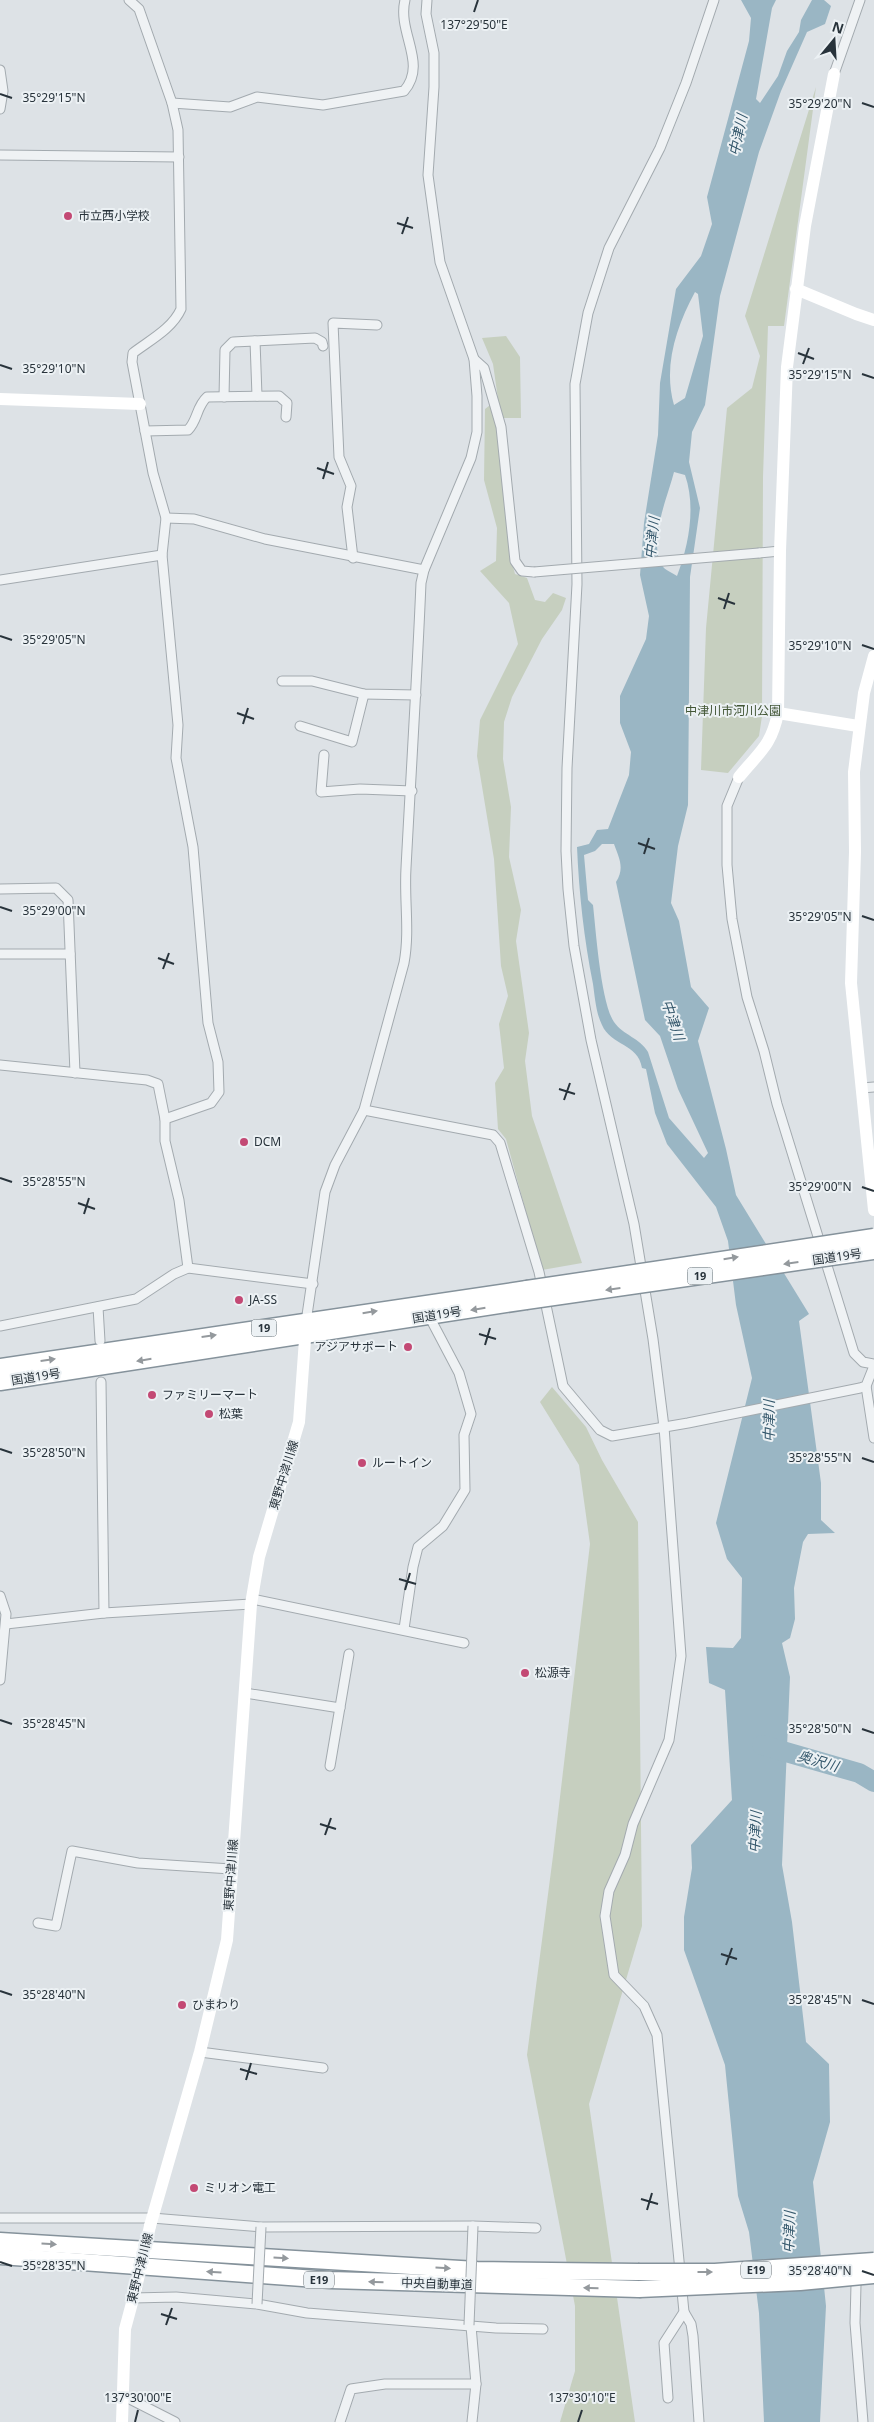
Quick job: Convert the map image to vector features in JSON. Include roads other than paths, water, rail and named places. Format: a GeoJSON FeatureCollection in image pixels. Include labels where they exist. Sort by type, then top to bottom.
{"type":"FeatureCollection","features":[{"type":"Feature","properties":{"kind":"highway","name":"国道19号"},"geometry":{"type":"LineString","coordinates":[[0,1382],[306,1329],[527,1295],[874,1237]]}},
{"type":"Feature","properties":{"kind":"highway","name":"国道19号"},"geometry":{"type":"LineString","coordinates":[[0,1367],[306,1329],[429,1316],[527,1295],[874,1252]]}},
{"type":"Feature","properties":{"kind":"highway","name":"中央自動車道"},"geometry":{"type":"LineString","coordinates":[[0,2241],[477,2270],[716,2272],[874,2261]]}},
{"type":"Feature","properties":{"kind":"highway","name":"中央自動車道"},"geometry":{"type":"LineString","coordinates":[[0,2256],[330,2280],[640,2289],[800,2282],[874,2275]]}},
{"type":"Feature","properties":{"kind":"street"},"geometry":{"type":"LineString","coordinates":[[129,0],[139,9],[172,103],[178,130],[181,309],[177,318],[168,327],[133,353],[132,362],[153,473],[166,518],[162,554],[178,725],[176,758],[193,848],[208,1023],[218,1062],[219,1092],[211,1103],[166,1119]]}},
{"type":"Feature","properties":{"kind":"street"},"geometry":{"type":"LineString","coordinates":[[172,103],[230,107],[257,97],[323,104],[404,91],[412,82],[414,66],[404,24],[405,0]]}},
{"type":"Feature","properties":{"kind":"street"},"geometry":{"type":"LineString","coordinates":[[306,1329],[325,1192],[336,1165],[364,1110],[408,943],[406,871],[412,791],[420,583],[471,458],[477,432],[474,359],[440,262],[430,184],[434,53],[426,14],[427,0]]}},
{"type":"Feature","properties":{"kind":"street"},"geometry":{"type":"LineString","coordinates":[[700,2422],[693,2336],[684,2312],[657,2035],[644,2006],[614,1974],[605,1916],[609,1891],[625,1855],[633,1824],[669,1740],[681,1656],[664,1427],[653,1339],[634,1224],[591,1040],[574,946],[566,851],[577,584],[576,384],[588,312],[609,248],[660,148],[686,83],[714,0]]}},
{"type":"Feature","properties":{"kind":"street"},"geometry":{"type":"LineString","coordinates":[[860,0],[834,74],[805,226],[786,368],[780,550],[778,713],[768,744],[739,777],[727,806],[727,865],[732,919],[747,997],[764,1051],[777,1104],[854,1353],[863,1362],[874,1365],[863,1387],[874,1438]]}},
{"type":"Feature","properties":{"kind":"street"},"geometry":{"type":"LineString","coordinates":[[0,70],[2,91],[0,109]]}},
{"type":"Feature","properties":{"kind":"street"},"geometry":{"type":"LineString","coordinates":[[0,155],[179,157]]}},
{"type":"Feature","properties":{"kind":"street"},"geometry":{"type":"LineString","coordinates":[[796,289],[874,320]]}},
{"type":"Feature","properties":{"kind":"street"},"geometry":{"type":"LineString","coordinates":[[353,558],[347,507],[351,486],[339,457],[333,323],[377,326]]}},
{"type":"Feature","properties":{"kind":"street"},"geometry":{"type":"LineString","coordinates":[[224,397],[225,350],[233,342],[315,338],[322,342],[323,346]]}},
{"type":"Feature","properties":{"kind":"street"},"geometry":{"type":"LineString","coordinates":[[255,341],[257,396]]}},
{"type":"Feature","properties":{"kind":"street"},"geometry":{"type":"LineString","coordinates":[[474,359],[484,368],[501,427],[515,561],[522,571],[534,572],[780,550]]}},
{"type":"Feature","properties":{"kind":"street"},"geometry":{"type":"LineString","coordinates":[[145,431],[188,430],[194,424],[199,405],[207,397],[279,396],[286,403],[286,417]]}},
{"type":"Feature","properties":{"kind":"street"},"geometry":{"type":"LineString","coordinates":[[0,399],[140,404]]}},
{"type":"Feature","properties":{"kind":"street"},"geometry":{"type":"LineString","coordinates":[[166,518],[194,519],[265,539],[353,558],[424,570]]}},
{"type":"Feature","properties":{"kind":"street"},"geometry":{"type":"LineString","coordinates":[[0,580],[162,554]]}},
{"type":"Feature","properties":{"kind":"street"},"geometry":{"type":"LineString","coordinates":[[874,656],[864,693],[858,726],[854,772],[855,852],[851,984],[853,1022],[868,1087],[874,1210]]}},
{"type":"Feature","properties":{"kind":"street"},"geometry":{"type":"LineString","coordinates":[[282,681],[312,681],[364,694],[416,696]]}},
{"type":"Feature","properties":{"kind":"street"},"geometry":{"type":"LineString","coordinates":[[300,726],[352,742],[364,694]]}},
{"type":"Feature","properties":{"kind":"street"},"geometry":{"type":"LineString","coordinates":[[778,713],[858,726]]}},
{"type":"Feature","properties":{"kind":"street"},"geometry":{"type":"LineString","coordinates":[[324,756],[321,792],[360,789],[412,791]]}},
{"type":"Feature","properties":{"kind":"street"},"geometry":{"type":"LineString","coordinates":[[0,889],[56,888],[68,900],[75,1073]]}},
{"type":"Feature","properties":{"kind":"street"},"geometry":{"type":"LineString","coordinates":[[0,954],[70,954]]}},
{"type":"Feature","properties":{"kind":"street"},"geometry":{"type":"LineString","coordinates":[[0,1065],[146,1080],[158,1084],[166,1119],[165,1141],[179,1200],[188,1268]]}},
{"type":"Feature","properties":{"kind":"street"},"geometry":{"type":"LineString","coordinates":[[364,1110],[493,1135],[500,1143],[539,1272],[563,1386],[600,1430],[612,1436],[688,1423],[863,1387]]}},
{"type":"Feature","properties":{"kind":"street"},"geometry":{"type":"LineString","coordinates":[[0,1326],[136,1299],[174,1274],[188,1268],[313,1284]]}},
{"type":"Feature","properties":{"kind":"street"},"geometry":{"type":"LineString","coordinates":[[98,1307],[100,1341]]}},
{"type":"Feature","properties":{"kind":"street"},"geometry":{"type":"LineString","coordinates":[[404,1629],[413,1567],[418,1547],[444,1526],[465,1490],[464,1435],[471,1414],[459,1373],[429,1316]]}},
{"type":"Feature","properties":{"kind":"street","name":"東野中津川線"},"geometry":{"type":"LineString","coordinates":[[122,2422],[126,2329],[151,2222],[200,2052],[226,1940],[251,1602],[259,1557],[300,1422],[306,1329]]}},
{"type":"Feature","properties":{"kind":"street"},"geometry":{"type":"LineString","coordinates":[[101,1382],[104,1613]]}},
{"type":"Feature","properties":{"kind":"street"},"geometry":{"type":"LineString","coordinates":[[0,1596],[6,1614],[0,1680]]}},
{"type":"Feature","properties":{"kind":"street"},"geometry":{"type":"LineString","coordinates":[[6,1624],[104,1613],[251,1602],[404,1629],[464,1643]]}},
{"type":"Feature","properties":{"kind":"street"},"geometry":{"type":"LineString","coordinates":[[330,1766],[349,1654]]}},
{"type":"Feature","properties":{"kind":"street"},"geometry":{"type":"LineString","coordinates":[[245,1693],[340,1708]]}},
{"type":"Feature","properties":{"kind":"street"},"geometry":{"type":"LineString","coordinates":[[38,1923],[56,1926],[72,1851],[138,1863],[231,1869]]}},
{"type":"Feature","properties":{"kind":"street"},"geometry":{"type":"LineString","coordinates":[[200,2052],[323,2068]]}},
{"type":"Feature","properties":{"kind":"street"},"geometry":{"type":"LineString","coordinates":[[0,2218],[261,2227],[473,2226],[536,2228]]}},
{"type":"Feature","properties":{"kind":"street"},"geometry":{"type":"LineString","coordinates":[[472,2422],[476,2384],[470,2326],[473,2226]]}},
{"type":"Feature","properties":{"kind":"street"},"geometry":{"type":"LineString","coordinates":[[257,2304],[261,2227]]}},
{"type":"Feature","properties":{"kind":"street"},"geometry":{"type":"LineString","coordinates":[[856,2284],[855,2323],[863,2422]]}},
{"type":"Feature","properties":{"kind":"street"},"geometry":{"type":"LineString","coordinates":[[134,2293],[257,2304],[307,2313],[470,2326],[543,2329]]}},
{"type":"Feature","properties":{"kind":"street"},"geometry":{"type":"LineString","coordinates":[[668,2398],[664,2343],[684,2312]]}},
{"type":"Feature","properties":{"kind":"street"},"geometry":{"type":"LineString","coordinates":[[340,2422],[351,2389],[385,2384],[476,2384]]}},
{"type":"Feature","properties":{"kind":"street"},"geometry":{"type":"LineString","coordinates":[[122,2395],[175,2422]]}},
{"type":"Feature","properties":{"kind":"water","name":"中津川"},"geometry":{"type":"Polygon","coordinates":[[[741,0],[776,0],[772,8],[756,99],[760,103],[778,76],[787,51],[799,32],[801,20],[812,0],[824,0],[831,6],[825,24],[807,32],[781,91],[759,152],[720,296],[705,405],[692,432],[689,462],[700,508],[690,577],[688,805],[678,846],[671,903],[679,921],[691,987],[709,1008],[698,1041],[736,1195],[809,1314],[799,1321],[821,1483],[821,1520],[835,1533],[808,1534],[803,1542],[794,1588],[795,1619],[790,1638],[782,1643],[790,1677],[782,1865],[792,1922],[806,2042],[829,2064],[830,2122],[813,2182],[826,2306],[820,2422],[764,2422],[759,2313],[749,2232],[738,2196],[725,2065],[684,1950],[684,1917],[692,1868],[691,1845],[732,1800],[725,1690],[709,1683],[706,1647],[733,1648],[741,1638],[742,1578],[727,1559],[716,1523],[752,1378],[736,1305],[728,1241],[716,1207],[667,1144],[655,1113],[646,1069],[642,1068],[640,1060],[630,1049],[606,1032],[598,1016],[585,933],[577,847],[589,844],[597,830],[608,829],[629,775],[631,752],[620,723],[620,696],[646,639],[649,616],[640,575],[644,523],[658,435],[660,383],[676,289],[701,256],[712,224],[707,197],[749,41],[751,18],[741,0]],[[695,292],[682,319],[673,347],[670,376],[674,405],[685,398],[703,336],[698,294],[695,292]],[[674,472],[663,507],[657,547],[659,559],[664,568],[677,576],[685,552],[690,526],[690,499],[685,475],[674,472]],[[602,844],[595,851],[584,855],[588,900],[593,905],[602,984],[609,1013],[622,1030],[645,1047],[669,1118],[704,1158],[708,1153],[678,1089],[660,1036],[645,1020],[616,882],[621,868],[618,854],[614,844],[602,844]]]}},
{"type":"Feature","properties":{"kind":"waterway","name":"奥沢川"},"geometry":{"type":"LineString","coordinates":[[762,1745],[859,1773],[874,1782]]}},
{"type":"Feature","properties":{"kind":"place","name":"市立西小学校"},"geometry":{"type":"Point","coordinates":[68,216]}},
{"type":"Feature","properties":{"kind":"place","name":"DCM"},"geometry":{"type":"Point","coordinates":[244,1142]}},
{"type":"Feature","properties":{"kind":"place","name":"JA-SS"},"geometry":{"type":"Point","coordinates":[239,1300]}},
{"type":"Feature","properties":{"kind":"place","name":"アジアサポート"},"geometry":{"type":"Point","coordinates":[408,1347]}},
{"type":"Feature","properties":{"kind":"place","name":"ファミリーマート"},"geometry":{"type":"Point","coordinates":[152,1395]}},
{"type":"Feature","properties":{"kind":"place","name":"松葉"},"geometry":{"type":"Point","coordinates":[209,1414]}},
{"type":"Feature","properties":{"kind":"place","name":"ルートイン"},"geometry":{"type":"Point","coordinates":[362,1463]}},
{"type":"Feature","properties":{"kind":"place","name":"松源寺"},"geometry":{"type":"Point","coordinates":[525,1673]}},
{"type":"Feature","properties":{"kind":"place","name":"ひまわり"},"geometry":{"type":"Point","coordinates":[182,2005]}},
{"type":"Feature","properties":{"kind":"place","name":"ミリオン電工"},"geometry":{"type":"Point","coordinates":[194,2188]}},
{"type":"Feature","properties":{"kind":"park label","name":"中津川市河川公園"},"geometry":{"type":"Point","coordinates":[733,711]}}]}
